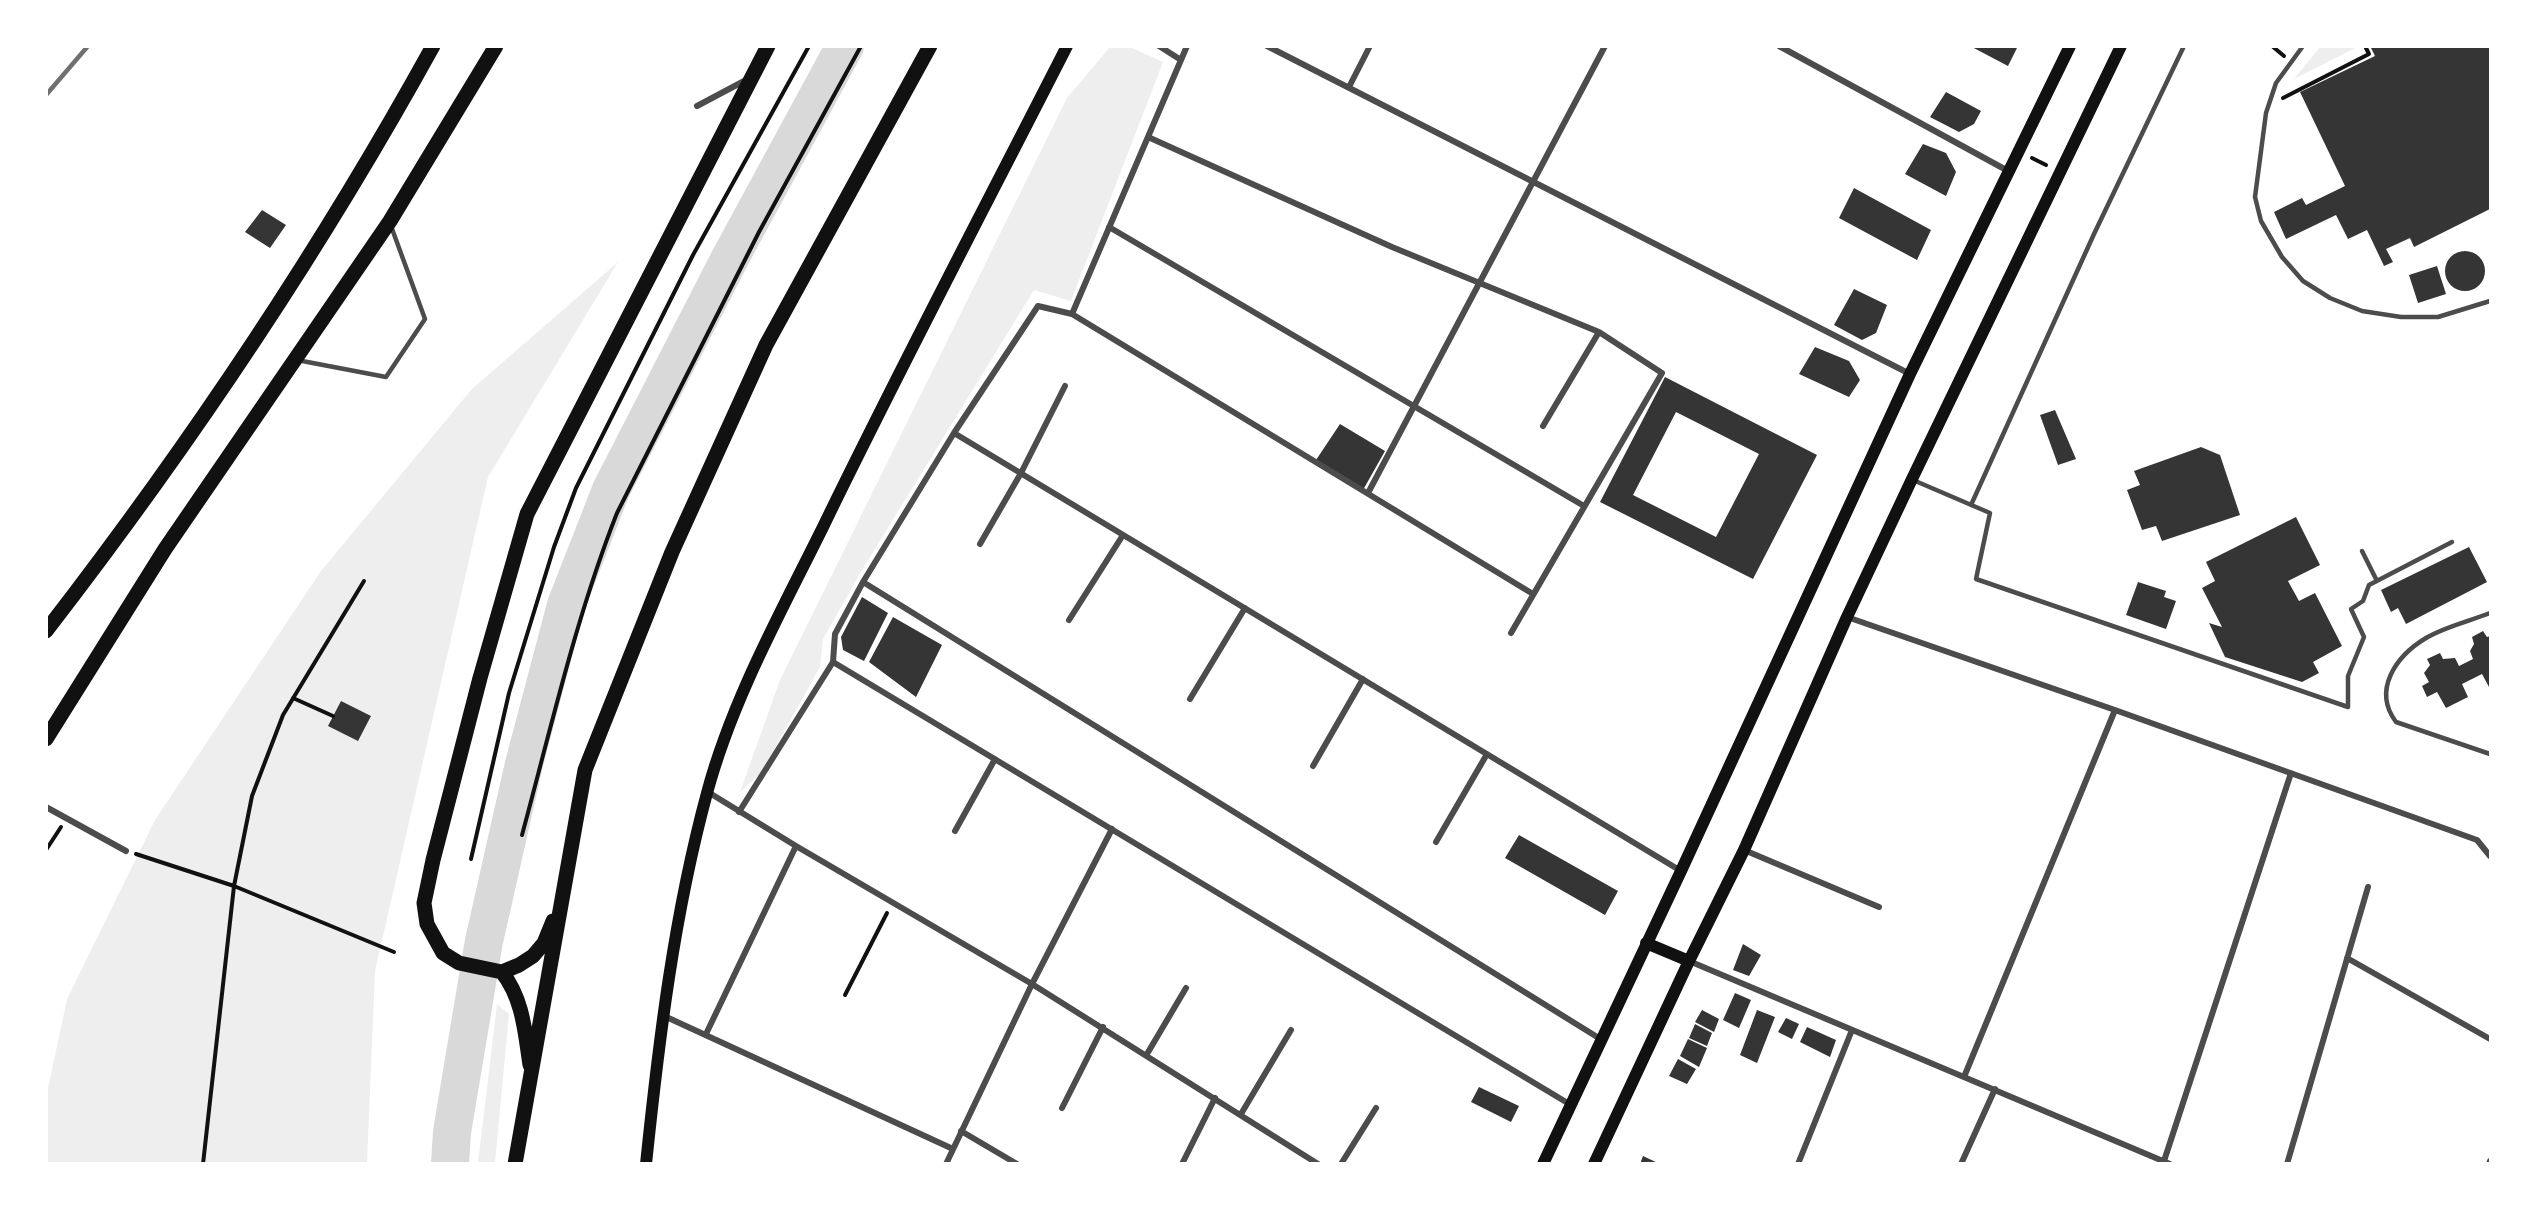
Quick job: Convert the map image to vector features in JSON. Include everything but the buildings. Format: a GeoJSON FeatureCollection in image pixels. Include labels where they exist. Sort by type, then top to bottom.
{"type":"FeatureCollection","features":[{"type":"Feature","properties":{"kind":"main road"},"geometry":{"type":"LineString","coordinates":[[46,631],[128,525],[266,324],[389,126],[433,46]]}},
{"type":"Feature","properties":{"kind":"main road"},"geometry":{"type":"LineString","coordinates":[[46,739],[165,549],[390,221],[496,46]]}},
{"type":"Feature","properties":{"kind":"main road"},"geometry":{"type":"LineString","coordinates":[[564,896],[544,943],[533,956],[502,972],[459,963],[443,953],[427,924],[424,903],[480,678],[527,514],[768,46]]}},
{"type":"Feature","properties":{"kind":"main road"},"geometry":{"type":"LineString","coordinates":[[515,1164],[585,770],[672,552],[766,345],[930,46]]}},
{"type":"Feature","properties":{"kind":"main road"},"geometry":{"type":"LineString","coordinates":[[646,1164],[662,1015],[675,931],[707,792],[740,696],[840,491],[1067,46]]}},
{"type":"Feature","properties":{"kind":"main road"},"geometry":{"type":"LineString","coordinates":[[1543,1164],[1682,871],[1910,374],[2070,46]]}},
{"type":"Feature","properties":{"kind":"main road"},"geometry":{"type":"LineString","coordinates":[[1594,1164],[1744,850],[1847,617],[1912,479],[2121,46]]}},
{"type":"Feature","properties":{"kind":"main road"},"geometry":{"type":"LineString","coordinates":[[1646,943],[1689,961]]}},
{"type":"Feature","properties":{"kind":"main road"},"geometry":{"type":"LineString","coordinates":[[502,972],[512,985],[522,1014],[532,1078]]}},
{"type":"Feature","properties":{"kind":"street"},"geometry":{"type":"LineString","coordinates":[[1159,46],[1181,60]]}},
{"type":"Feature","properties":{"kind":"street"},"geometry":{"type":"LineString","coordinates":[[1072,314],[1187,46]]}},
{"type":"Feature","properties":{"kind":"street"},"geometry":{"type":"LineString","coordinates":[[1268,46],[1910,374]]}},
{"type":"Feature","properties":{"kind":"street"},"geometry":{"type":"LineString","coordinates":[[1349,87],[1370,46]]}},
{"type":"Feature","properties":{"kind":"street"},"geometry":{"type":"LineString","coordinates":[[1368,493],[1605,46]]}},
{"type":"Feature","properties":{"kind":"street"},"geometry":{"type":"LineString","coordinates":[[1779,46],[2010,172]]}},
{"type":"Feature","properties":{"kind":"street"},"geometry":{"type":"LineString","coordinates":[[697,106],[752,77]]}},
{"type":"Feature","properties":{"kind":"street"},"geometry":{"type":"LineString","coordinates":[[1148,138],[1479,284],[1599,332],[1662,374],[1511,633]]}},
{"type":"Feature","properties":{"kind":"street"},"geometry":{"type":"LineString","coordinates":[[1109,227],[1584,506]]}},
{"type":"Feature","properties":{"kind":"street"},"geometry":{"type":"LineString","coordinates":[[740,812],[833,663],[835,634],[863,582],[954,433],[1038,306],[1072,314],[1533,594]]}},
{"type":"Feature","properties":{"kind":"street"},"geometry":{"type":"LineString","coordinates":[[1543,426],[1599,332]]}},
{"type":"Feature","properties":{"kind":"street"},"geometry":{"type":"LineString","coordinates":[[980,544],[1021,474],[1065,386]]}},
{"type":"Feature","properties":{"kind":"street"},"geometry":{"type":"LineString","coordinates":[[954,433],[1682,871]]}},
{"type":"Feature","properties":{"kind":"street"},"geometry":{"type":"LineString","coordinates":[[1069,620],[1123,535]]}},
{"type":"Feature","properties":{"kind":"street"},"geometry":{"type":"LineString","coordinates":[[863,582],[1602,1040]]}},
{"type":"Feature","properties":{"kind":"street"},"geometry":{"type":"LineString","coordinates":[[1190,699],[1245,608]]}},
{"type":"Feature","properties":{"kind":"street"},"geometry":{"type":"LineString","coordinates":[[1847,617],[2477,840],[2490,856]]}},
{"type":"Feature","properties":{"kind":"street"},"geometry":{"type":"LineString","coordinates":[[833,663],[1571,1105]]}},
{"type":"Feature","properties":{"kind":"street"},"geometry":{"type":"LineString","coordinates":[[1313,766],[1363,679]]}},
{"type":"Feature","properties":{"kind":"street"},"geometry":{"type":"LineString","coordinates":[[1964,1077],[2115,710]]}},
{"type":"Feature","properties":{"kind":"street"},"geometry":{"type":"LineString","coordinates":[[1436,842],[1487,754]]}},
{"type":"Feature","properties":{"kind":"street"},"geometry":{"type":"LineString","coordinates":[[955,831],[995,759]]}},
{"type":"Feature","properties":{"kind":"street"},"geometry":{"type":"LineString","coordinates":[[1689,961],[2167,1162],[2290,773]]}},
{"type":"Feature","properties":{"kind":"street"},"geometry":{"type":"LineString","coordinates":[[707,792],[1104,1027],[1318,1164]]}},
{"type":"Feature","properties":{"kind":"street"},"geometry":{"type":"LineString","coordinates":[[46,807],[126,851]]}},
{"type":"Feature","properties":{"kind":"street"},"geometry":{"type":"LineString","coordinates":[[946,1164],[1032,984],[1112,829]]}},
{"type":"Feature","properties":{"kind":"street"},"geometry":{"type":"LineString","coordinates":[[706,1034],[796,846]]}},
{"type":"Feature","properties":{"kind":"street"},"geometry":{"type":"LineString","coordinates":[[1744,850],[1879,907]]}},
{"type":"Feature","properties":{"kind":"street"},"geometry":{"type":"LineString","coordinates":[[2287,1164],[2368,887]]}},
{"type":"Feature","properties":{"kind":"street"},"geometry":{"type":"LineString","coordinates":[[2347,958],[2490,1039]]}},
{"type":"Feature","properties":{"kind":"street"},"geometry":{"type":"LineString","coordinates":[[1147,1054],[1186,988]]}},
{"type":"Feature","properties":{"kind":"street"},"geometry":{"type":"LineString","coordinates":[[662,1015],[953,1149]]}},
{"type":"Feature","properties":{"kind":"street"},"geometry":{"type":"LineString","coordinates":[[1062,1108],[1104,1027]]}},
{"type":"Feature","properties":{"kind":"street"},"geometry":{"type":"LineString","coordinates":[[1241,1114],[1291,1030]]}},
{"type":"Feature","properties":{"kind":"street"},"geometry":{"type":"LineString","coordinates":[[1798,1164],[1852,1030]]}},
{"type":"Feature","properties":{"kind":"street"},"geometry":{"type":"LineString","coordinates":[[1961,1164],[1995,1089]]}},
{"type":"Feature","properties":{"kind":"street"},"geometry":{"type":"LineString","coordinates":[[1182,1164],[1215,1098]]}},
{"type":"Feature","properties":{"kind":"street"},"geometry":{"type":"LineString","coordinates":[[1341,1164],[1376,1108]]}},
{"type":"Feature","properties":{"kind":"street"},"geometry":{"type":"LineString","coordinates":[[961,1131],[1017,1164]]}},
{"type":"Feature","properties":{"kind":"lane"},"geometry":{"type":"LineString","coordinates":[[1971,505],[2094,234],[2184,46]]}},
{"type":"Feature","properties":{"kind":"lane"},"geometry":{"type":"LineString","coordinates":[[2303,46],[2276,83],[2266,113],[2255,197],[2261,221],[2282,257],[2303,281],[2330,298],[2362,311],[2401,317],[2438,317],[2490,301]]}},
{"type":"Feature","properties":{"kind":"lane"},"geometry":{"type":"LineString","coordinates":[[294,360],[386,377],[425,319],[390,221]]}},
{"type":"Feature","properties":{"kind":"lane"},"geometry":{"type":"LineString","coordinates":[[1912,479],[1990,513],[1976,579],[2348,707],[2348,676],[2364,637],[2351,609],[2363,602],[2369,585],[2452,542]]}},
{"type":"Feature","properties":{"kind":"lane"},"geometry":{"type":"LineString","coordinates":[[2362,551],[2377,581]]}},
{"type":"Feature","properties":{"kind":"lane"},"geometry":{"type":"LineString","coordinates":[[2490,613],[2419,643],[2404,655],[2390,676],[2385,692],[2388,711],[2396,722],[2490,754]]}},
{"type":"Feature","properties":{"kind":"path"},"geometry":{"type":"LineString","coordinates":[[471,859],[508,693],[554,547],[576,488],[693,255],[810,46]]}},
{"type":"Feature","properties":{"kind":"path"},"geometry":{"type":"LineString","coordinates":[[522,835],[583,614],[602,550],[616,513],[753,242],[861,46]]}},
{"type":"Feature","properties":{"kind":"path"},"geometry":{"type":"LineString","coordinates":[[2283,98],[2369,54],[2365,46]]}},
{"type":"Feature","properties":{"kind":"path"},"geometry":{"type":"LineString","coordinates":[[2280,108],[2285,87]]}},
{"type":"Feature","properties":{"kind":"path"},"geometry":{"type":"LineString","coordinates":[[2020,152],[2060,172]]}},
{"type":"Feature","properties":{"kind":"path"},"geometry":{"type":"LineString","coordinates":[[203,1164],[234,886],[252,796],[283,715],[364,581]]}},
{"type":"Feature","properties":{"kind":"path"},"geometry":{"type":"LineString","coordinates":[[293,698],[333,716]]}},
{"type":"Feature","properties":{"kind":"path"},"geometry":{"type":"LineString","coordinates":[[46,850],[66,819]]}},
{"type":"Feature","properties":{"kind":"path"},"geometry":{"type":"LineString","coordinates":[[126,851],[234,886],[394,952]]}},
{"type":"Feature","properties":{"kind":"path"},"geometry":{"type":"LineString","coordinates":[[845,995],[892,902]]}},
{"type":"Feature","properties":{"kind":"shaded area"},"geometry":{"type":"Polygon","coordinates":[[[1110,47],[1130,47],[1163,62],[1071,301],[1034,290],[862,570],[823,639],[820,667],[761,773],[740,792],[780,680],[1067,98],[1110,47]]]}},
{"type":"Feature","properties":{"kind":"shaded area"},"geometry":{"type":"Polygon","coordinates":[[[2320,47],[2357,47],[2294,79],[2320,47]]]}},
{"type":"Feature","properties":{"kind":"shaded area"},"geometry":{"type":"Polygon","coordinates":[[[618,262],[488,477],[375,971],[367,1163],[47,1164],[47,1093],[67,999],[155,820],[321,571],[471,390],[618,262]]]}},
{"type":"Feature","properties":{"kind":"shaded area"},"geometry":{"type":"Polygon","coordinates":[[[497,1004],[509,1014],[495,1163],[478,1163],[497,1004]]]}},
{"type":"Feature","properties":{"kind":"waterway"},"geometry":{"type":"LineString","coordinates":[[450,1164],[452,1132],[484,941],[524,764],[566,605],[611,490],[730,258],[845,46]]}},
{"type":"Feature","properties":{"kind":"railway"},"geometry":{"type":"LineString","coordinates":[[46,95],[88,46]]}}]}
